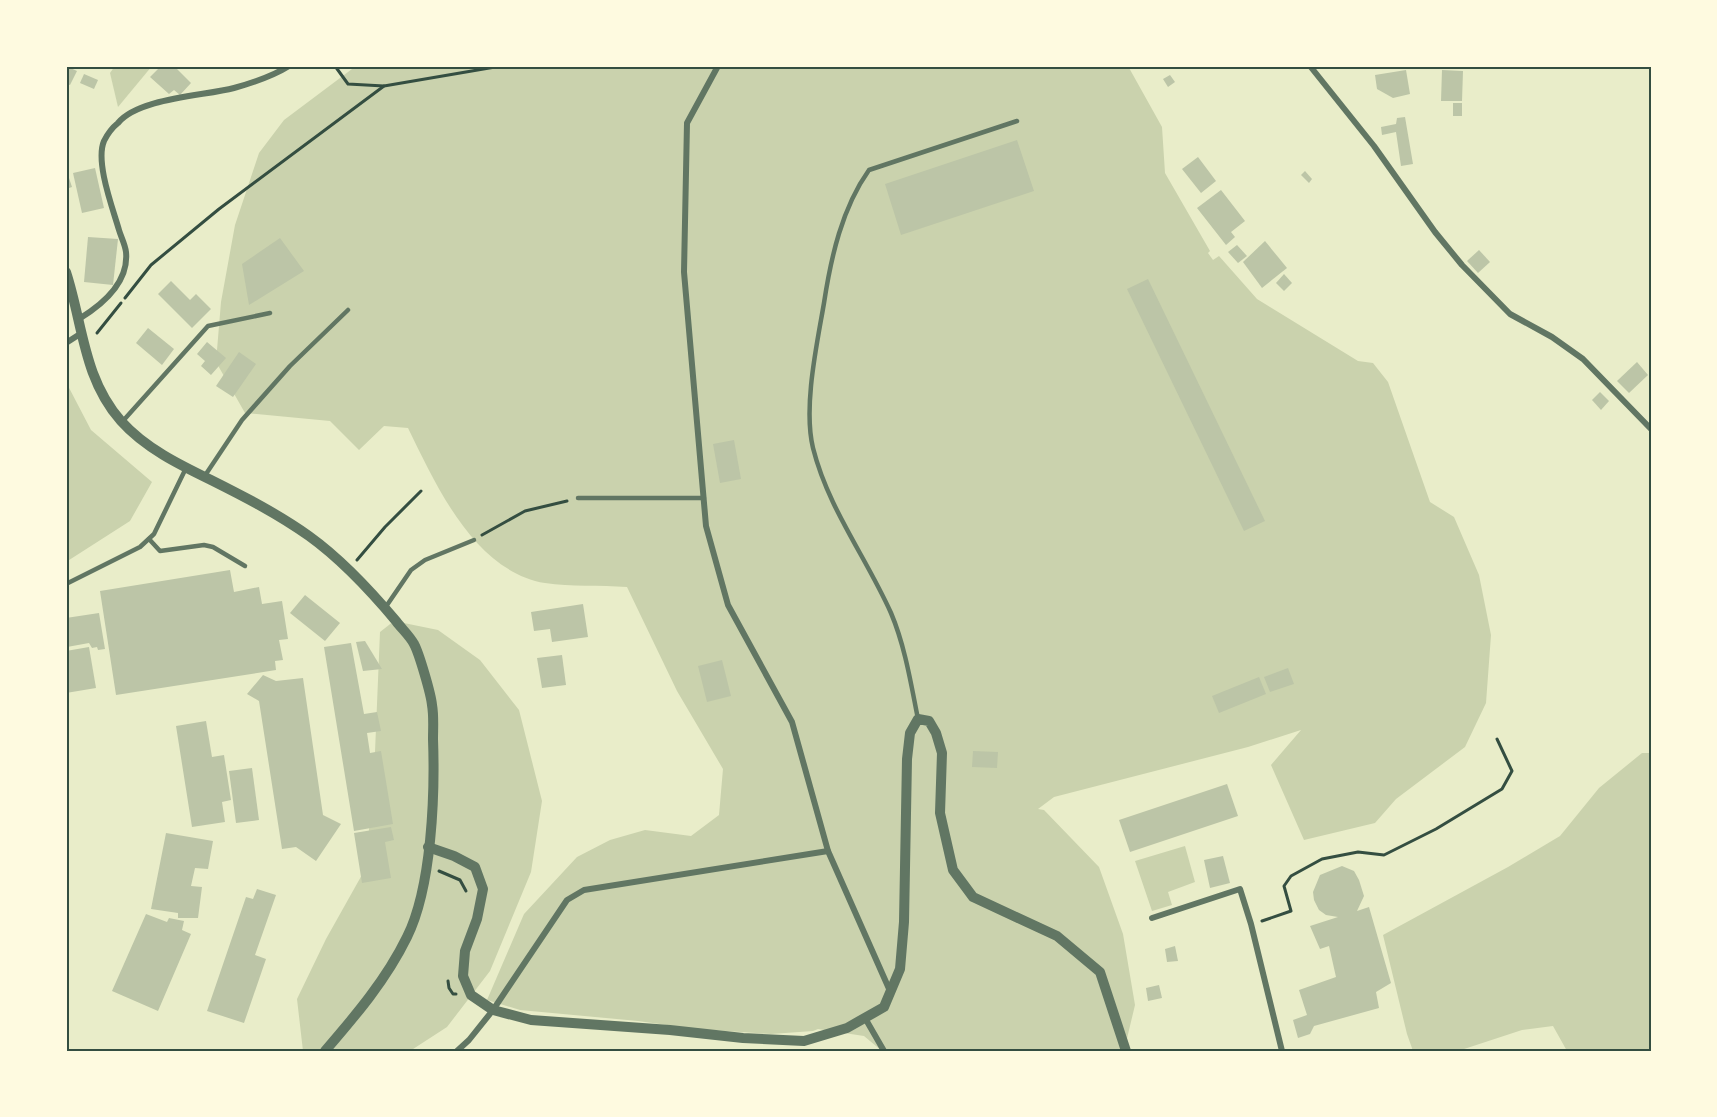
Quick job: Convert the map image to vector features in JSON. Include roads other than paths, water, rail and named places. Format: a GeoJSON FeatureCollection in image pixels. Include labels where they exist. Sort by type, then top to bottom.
{"type":"FeatureCollection","features":[{"type":"Feature","properties":{"kind":"street"},"geometry":{"type":"LineString","coordinates":[[79,319],[94,310],[108,297],[118,283],[125,266],[126,251],[102,160],[104,142],[119,121],[145,106],[236,88],[289,66]]}},
{"type":"Feature","properties":{"kind":"street"},"geometry":{"type":"LineString","coordinates":[[718,66],[687,123],[684,272],[706,526],[728,605],[792,722],[828,851],[890,991]]}},
{"type":"Feature","properties":{"kind":"street"},"geometry":{"type":"LineString","coordinates":[[1310,66],[1374,146],[1435,232],[1462,265],[1510,314],[1551,337],[1583,359],[1651,429]]}},
{"type":"Feature","properties":{"kind":"street"},"geometry":{"type":"LineString","coordinates":[[66,272],[79,319],[80,334],[94,378],[107,405],[122,422],[134,434],[186,468],[272,512],[309,536],[348,570],[385,608],[414,644],[432,705],[434,780],[422,894],[409,934],[393,964],[372,996],[325,1051]]}},
{"type":"Feature","properties":{"kind":"street"},"geometry":{"type":"LineString","coordinates":[[66,343],[80,334]]}},
{"type":"Feature","properties":{"kind":"street"},"geometry":{"type":"LineString","coordinates":[[428,847],[454,855],[475,867],[483,889],[477,919],[465,951],[463,976],[471,995],[493,1010],[531,1020],[804,1041],[847,1028],[884,1007],[900,969],[904,922],[907,759],[910,733],[918,719],[929,721],[936,733],[942,753],[940,813],[953,870],[973,897],[1058,936],[1100,972],[1126,1051]]}},
{"type":"Feature","properties":{"kind":"street"},"geometry":{"type":"LineString","coordinates":[[457,1051],[493,1010],[567,900],[584,890],[828,851]]}},
{"type":"Feature","properties":{"kind":"street"},"geometry":{"type":"LineString","coordinates":[[1152,918],[1240,889],[1251,924],[1282,1051]]}},
{"type":"Feature","properties":{"kind":"street"},"geometry":{"type":"LineString","coordinates":[[865,1018],[884,1051]]}},
{"type":"Feature","properties":{"kind":"lane"},"geometry":{"type":"LineString","coordinates":[[918,719],[910,677],[891,615],[836,510],[813,446],[811,393],[830,261],[856,189],[869,170],[1017,121]]}},
{"type":"Feature","properties":{"kind":"lane"},"geometry":{"type":"LineString","coordinates":[[204,477],[242,420],[290,366],[348,310]]}},
{"type":"Feature","properties":{"kind":"lane"},"geometry":{"type":"LineString","coordinates":[[122,422],[208,326],[270,313]]}},
{"type":"Feature","properties":{"kind":"lane"},"geometry":{"type":"LineString","coordinates":[[66,584],[140,547],[149,539],[154,534],[186,468]]}},
{"type":"Feature","properties":{"kind":"lane"},"geometry":{"type":"LineString","coordinates":[[578,498],[704,498]]}},
{"type":"Feature","properties":{"kind":"lane"},"geometry":{"type":"LineString","coordinates":[[149,539],[160,551],[204,545],[213,547],[245,566]]}},
{"type":"Feature","properties":{"kind":"lane"},"geometry":{"type":"LineString","coordinates":[[385,608],[411,570],[425,560],[474,540]]}}]}
